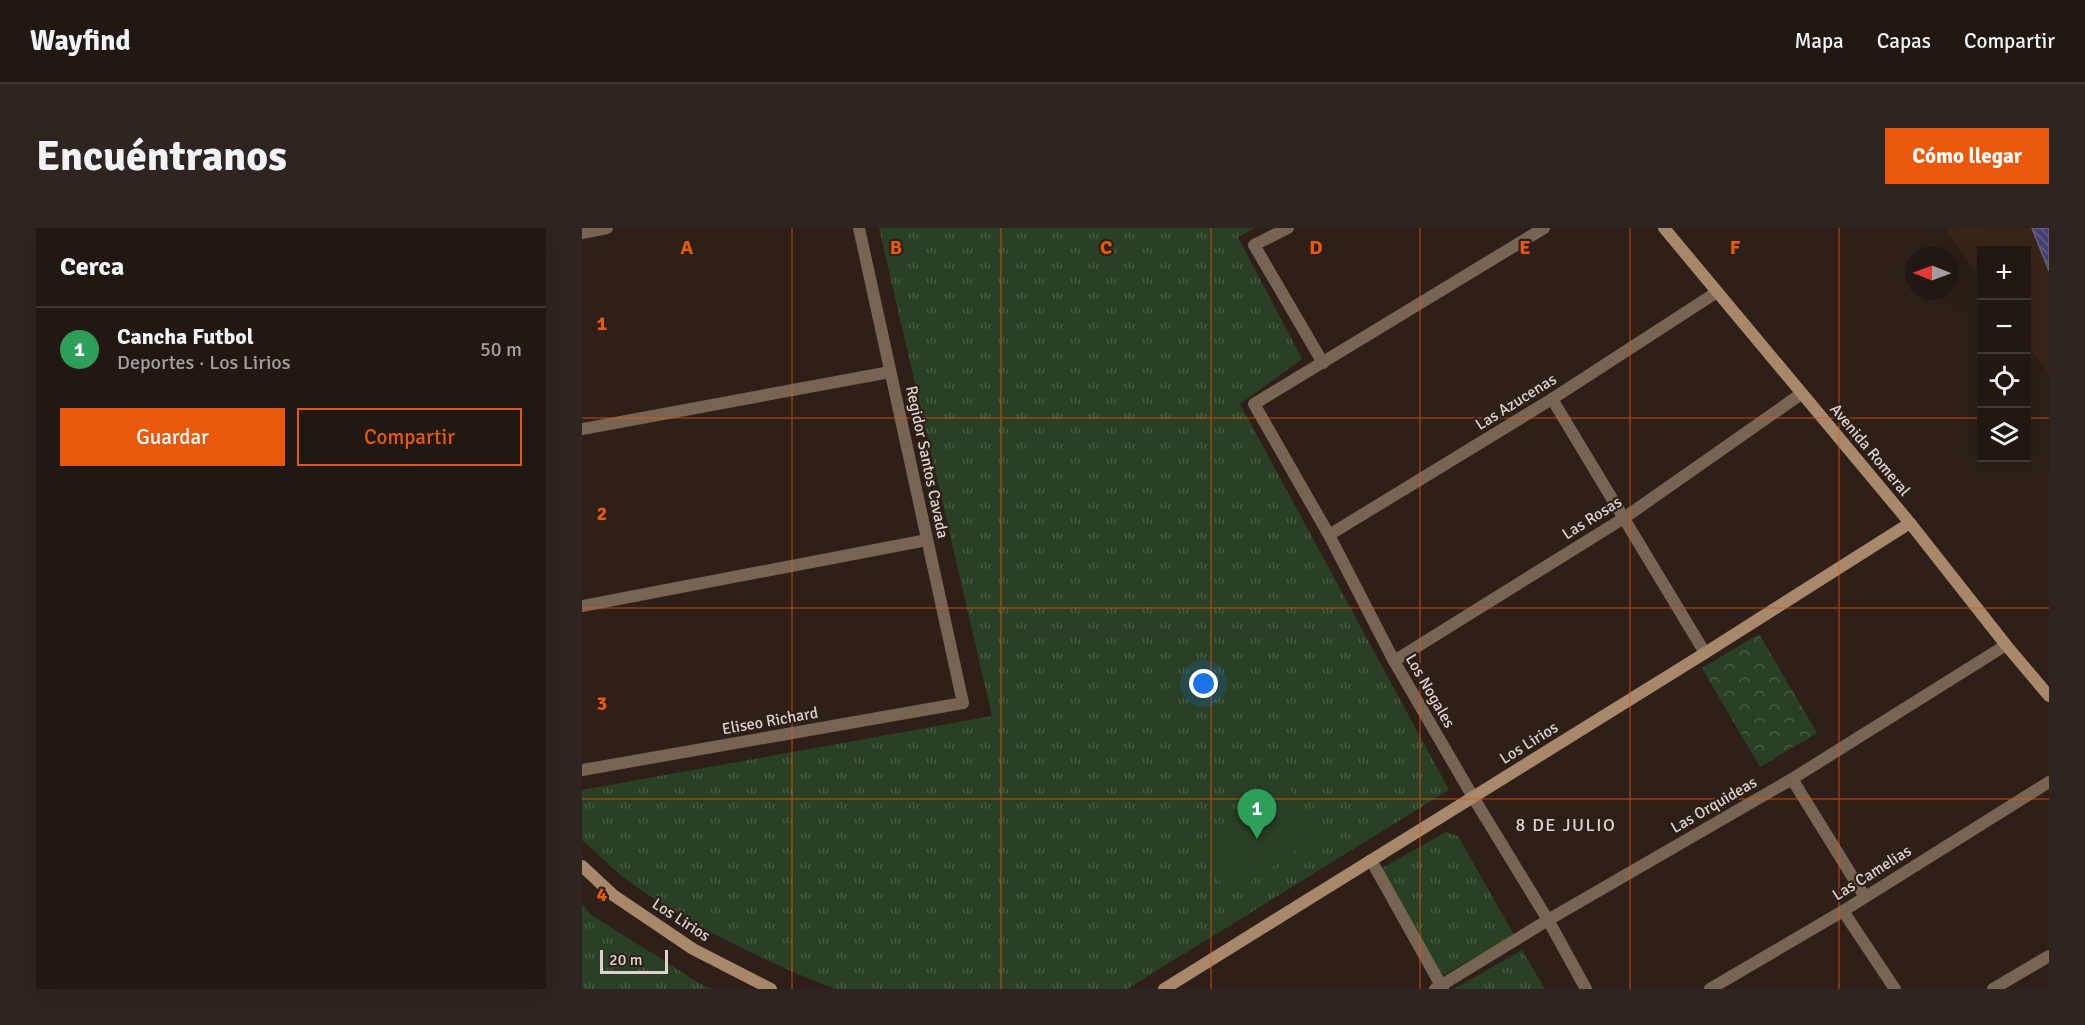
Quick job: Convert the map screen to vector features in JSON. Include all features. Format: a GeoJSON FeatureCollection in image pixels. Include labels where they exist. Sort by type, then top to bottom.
{"type":"FeatureCollection","features":[{"type":"Feature","properties":{"kind":"street"},"geometry":{"type":"LineString","coordinates":[[582,233],[607,228]]}},
{"type":"Feature","properties":{"kind":"street","name":"Regidor Santos Cavada"},"geometry":{"type":"LineString","coordinates":[[859,228],[963,704]]}},
{"type":"Feature","properties":{"kind":"street"},"geometry":{"type":"LineString","coordinates":[[1288,228],[1254,245],[1323,363],[1544,228]]}},
{"type":"Feature","properties":{"kind":"street","name":"Avenida Romeral"},"geometry":{"type":"LineString","coordinates":[[1664,228],[1910,523],[2049,696]]}},
{"type":"Feature","properties":{"kind":"street","name":"Las Azucenas"},"geometry":{"type":"LineString","coordinates":[[1329,535],[1552,399],[1717,292]]}},
{"type":"Feature","properties":{"kind":"street","name":"Los Nogales"},"geometry":{"type":"LineString","coordinates":[[1323,363],[1254,404],[1329,535],[1394,661],[1473,798],[1548,920],[1586,989]]}},
{"type":"Feature","properties":{"kind":"street"},"geometry":{"type":"LineString","coordinates":[[582,429],[890,372]]}},
{"type":"Feature","properties":{"kind":"street","name":"Las Rosas"},"geometry":{"type":"LineString","coordinates":[[1394,661],[1624,518],[1801,394]]}},
{"type":"Feature","properties":{"kind":"street"},"geometry":{"type":"LineString","coordinates":[[1552,399],[1705,653]]}},
{"type":"Feature","properties":{"kind":"street","name":"Los Lirios"},"geometry":{"type":"LineString","coordinates":[[1164,989],[1910,523]]}},
{"type":"Feature","properties":{"kind":"street"},"geometry":{"type":"LineString","coordinates":[[582,606],[927,540]]}},
{"type":"Feature","properties":{"kind":"street","name":"Las Orquideas"},"geometry":{"type":"LineString","coordinates":[[1439,988],[1548,920],[1792,779],[2006,645]]}},
{"type":"Feature","properties":{"kind":"street","name":"Eliseo Richard"},"geometry":{"type":"LineString","coordinates":[[582,770],[963,704]]}},
{"type":"Feature","properties":{"kind":"street"},"geometry":{"type":"LineString","coordinates":[[1792,779],[1865,897]]}},
{"type":"Feature","properties":{"kind":"street","name":"Las Camelias"},"geometry":{"type":"LineString","coordinates":[[1710,989],[1843,911],[2049,782]]}},
{"type":"Feature","properties":{"kind":"street"},"geometry":{"type":"LineString","coordinates":[[1371,860],[1439,988]]}},
{"type":"Feature","properties":{"kind":"street","name":"Los Lirios"},"geometry":{"type":"LineString","coordinates":[[582,866],[613,895],[693,949],[771,989]]}},
{"type":"Feature","properties":{"kind":"street"},"geometry":{"type":"LineString","coordinates":[[1843,911],[1895,989]]}},
{"type":"Feature","properties":{"kind":"street"},"geometry":{"type":"LineString","coordinates":[[1993,989],[2049,957]]}},
{"type":"Feature","properties":{"kind":"shaded area"},"geometry":{"type":"Polygon","coordinates":[[[1944,228],[2049,228],[2049,374],[2031,349],[2031,246],[1977,246],[1977,274],[1944,228]]]}},
{"type":"Feature","properties":{"kind":"green space"},"geometry":{"type":"Polygon","coordinates":[[[879,228],[1255,228],[1238,237],[1302,359],[1240,404],[1449,790],[1127,989],[835,989],[725,940],[672,910],[623,877],[582,840],[582,790],[992,716],[879,228]]]}},
{"type":"Feature","properties":{"kind":"green space"},"geometry":{"type":"Polygon","coordinates":[[[1759,634],[1817,733],[1760,767],[1702,668],[1759,634]]]}},
{"type":"Feature","properties":{"kind":"green space"},"geometry":{"type":"Polygon","coordinates":[[[1285,781],[1319,835],[1229,896],[1196,843],[1285,781]]]}},
{"type":"Feature","properties":{"kind":"green space"},"geometry":{"type":"Polygon","coordinates":[[[1446,832],[1458,836],[1514,935],[1442,976],[1381,869],[1446,832]]]}},
{"type":"Feature","properties":{"kind":"green space"},"geometry":{"type":"Polygon","coordinates":[[[582,904],[590,914],[702,985],[712,989],[582,989],[582,904]]]}},
{"type":"Feature","properties":{"kind":"green space"},"geometry":{"type":"Polygon","coordinates":[[[1522,950],[1545,989],[1454,989],[1522,950]]]}},
{"type":"Feature","properties":{"kind":"building"},"geometry":{"type":"Polygon","coordinates":[[[2032,228],[2049,228],[2049,271],[2032,228]]]}},
{"type":"Feature","properties":{"kind":"place","name":"Cancha Futbol"},"geometry":{"type":"Point","coordinates":[1257,839]}},
{"type":"Feature","properties":{"kind":"district","name":"8 DE JULIO"},"geometry":{"type":"Point","coordinates":[1566,825]}}]}
